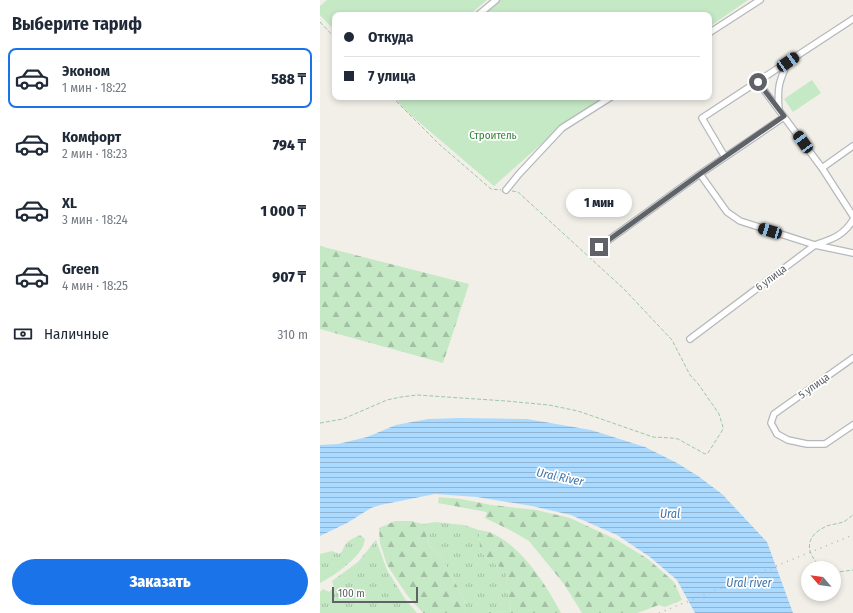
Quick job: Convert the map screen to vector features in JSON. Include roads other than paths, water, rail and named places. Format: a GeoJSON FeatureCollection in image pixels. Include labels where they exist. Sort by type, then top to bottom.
{"type":"FeatureCollection","features":[{"type":"Feature","properties":{"kind":"street"},"geometry":{"type":"LineString","coordinates":[[482,12],[496,0]]}},
{"type":"Feature","properties":{"kind":"street"},"geometry":{"type":"LineString","coordinates":[[712,31],[760,0]]}},
{"type":"Feature","properties":{"kind":"street"},"geometry":{"type":"LineString","coordinates":[[725,156],[702,118],[853,19]]}},
{"type":"Feature","properties":{"kind":"street"},"geometry":{"type":"LineString","coordinates":[[779,110],[777,92],[780,78],[788,62]]}},
{"type":"Feature","properties":{"kind":"street"},"geometry":{"type":"LineString","coordinates":[[758,82],[822,168],[853,216]]}},
{"type":"Feature","properties":{"kind":"street"},"geometry":{"type":"LineString","coordinates":[[506,190],[562,128],[606,100]]}},
{"type":"Feature","properties":{"kind":"street"},"geometry":{"type":"LineString","coordinates":[[599,247],[725,156],[784,116]]}},
{"type":"Feature","properties":{"kind":"street"},"geometry":{"type":"LineString","coordinates":[[822,168],[853,146]]}},
{"type":"Feature","properties":{"kind":"street"},"geometry":{"type":"LineString","coordinates":[[700,174],[727,212],[740,221],[815,245],[853,253]]}},
{"type":"Feature","properties":{"kind":"street","name":"6 улица"},"geometry":{"type":"LineString","coordinates":[[690,339],[815,245],[834,239],[846,230],[853,220]]}},
{"type":"Feature","properties":{"kind":"street","name":"5 улица"},"geometry":{"type":"LineString","coordinates":[[853,358],[774,414],[771,423],[777,434],[788,440],[807,444],[825,444],[853,426]]}},
{"type":"Feature","properties":{"kind":"water","name":"Ural"},"geometry":{"type":"Polygon","coordinates":[[[428,419],[527,419],[591,430],[645,447],[677,463],[698,476],[722,494],[767,542],[793,613],[695,613],[677,580],[650,557],[617,535],[571,515],[532,506],[477,497],[435,494],[380,505],[371,508],[347,523],[320,536],[320,445],[338,444],[367,437],[396,425],[428,419]]]}},
{"type":"Feature","properties":{"kind":"railway"},"geometry":{"type":"LineString","coordinates":[[659,613],[853,535]]}},
{"type":"Feature","properties":{"kind":"park label","name":"Строитель"},"geometry":{"type":"Point","coordinates":[493,135]}},
{"type":"Feature","properties":{"kind":"water label","name":"Ural River"},"geometry":{"type":"Point","coordinates":[560,477]}},
{"type":"Feature","properties":{"kind":"water label","name":"Ural river"},"geometry":{"type":"Point","coordinates":[749,583]}}]}
